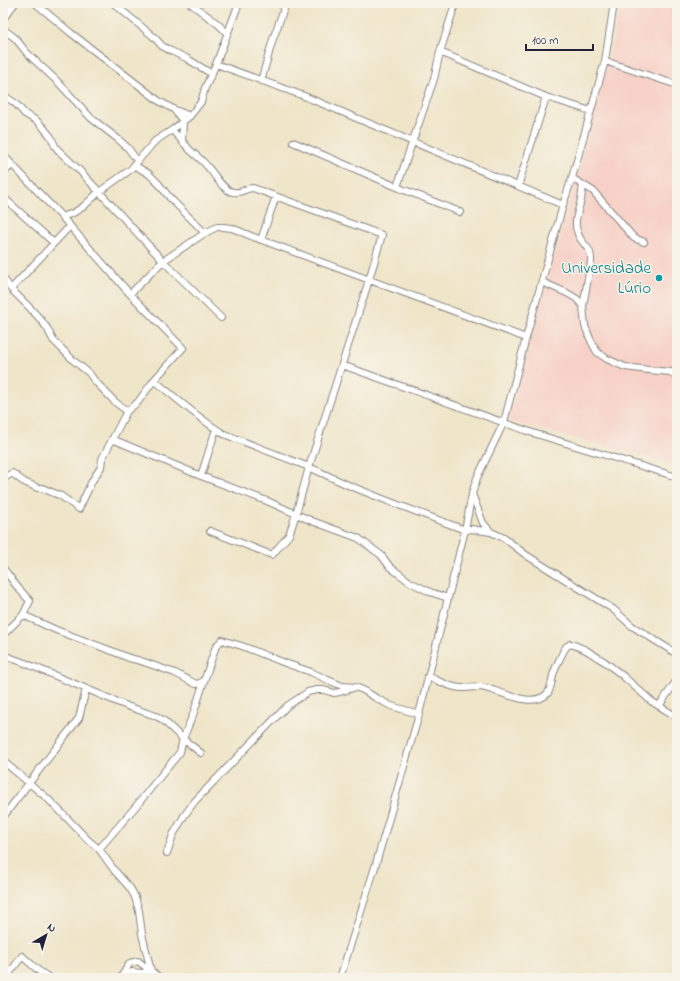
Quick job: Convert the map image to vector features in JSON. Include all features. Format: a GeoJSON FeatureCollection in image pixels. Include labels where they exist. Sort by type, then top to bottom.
{"type":"FeatureCollection","features":[{"type":"Feature","properties":{"kind":"street"},"geometry":{"type":"LineString","coordinates":[[3,19],[15,3]]}},
{"type":"Feature","properties":{"kind":"street"},"geometry":{"type":"LineString","coordinates":[[35,3],[71,34],[159,101],[190,116]]}},
{"type":"Feature","properties":{"kind":"street"},"geometry":{"type":"LineString","coordinates":[[113,3],[154,37],[162,46],[186,58],[212,74]]}},
{"type":"Feature","properties":{"kind":"street"},"geometry":{"type":"LineString","coordinates":[[190,3],[228,33]]}},
{"type":"Feature","properties":{"kind":"street"},"geometry":{"type":"LineString","coordinates":[[62,217],[83,207],[99,192],[130,170],[155,141],[190,116],[197,108],[201,102],[205,88],[216,64],[239,3]]}},
{"type":"Feature","properties":{"kind":"street"},"geometry":{"type":"LineString","coordinates":[[261,81],[286,3]]}},
{"type":"Feature","properties":{"kind":"street"},"geometry":{"type":"LineString","coordinates":[[397,187],[434,79],[440,52],[455,3]]}},
{"type":"Feature","properties":{"kind":"street"},"geometry":{"type":"LineString","coordinates":[[340,978],[375,866],[419,714],[465,530],[472,494],[504,422],[563,205],[591,112],[604,61],[614,3]]}},
{"type":"Feature","properties":{"kind":"street"},"geometry":{"type":"LineString","coordinates":[[3,29],[15,38],[27,53],[57,81],[91,118],[118,139],[128,148],[136,159],[139,160]]}},
{"type":"Feature","properties":{"kind":"street"},"geometry":{"type":"LineString","coordinates":[[440,52],[546,97],[591,112]]}},
{"type":"Feature","properties":{"kind":"street"},"geometry":{"type":"LineString","coordinates":[[604,61],[677,85]]}},
{"type":"Feature","properties":{"kind":"street"},"geometry":{"type":"LineString","coordinates":[[216,64],[304,96],[563,205]]}},
{"type":"Feature","properties":{"kind":"street"},"geometry":{"type":"LineString","coordinates":[[3,95],[43,127],[59,151],[80,171],[163,261],[221,318]]}},
{"type":"Feature","properties":{"kind":"street"},"geometry":{"type":"LineString","coordinates":[[518,186],[546,97]]}},
{"type":"Feature","properties":{"kind":"street"},"geometry":{"type":"LineString","coordinates":[[175,110],[183,121],[182,140]]}},
{"type":"Feature","properties":{"kind":"street"},"geometry":{"type":"LineString","coordinates":[[172,130],[189,149],[208,166],[221,184],[228,190],[238,193],[248,188],[254,188],[382,235],[289,535],[272,555],[210,531]]}},
{"type":"Feature","properties":{"kind":"street"},"geometry":{"type":"LineString","coordinates":[[293,142],[397,187],[460,212]]}},
{"type":"Feature","properties":{"kind":"street"},"geometry":{"type":"LineString","coordinates":[[3,155],[62,217],[130,294],[183,348],[154,380],[138,402],[127,411],[112,438],[102,459],[101,467],[79,509],[61,496],[24,482],[12,473],[3,479]]}},
{"type":"Feature","properties":{"kind":"street"},"geometry":{"type":"LineString","coordinates":[[3,173],[12,165]]}},
{"type":"Feature","properties":{"kind":"street"},"geometry":{"type":"LineString","coordinates":[[134,165],[149,174],[170,198],[205,233]]}},
{"type":"Feature","properties":{"kind":"street"},"geometry":{"type":"LineString","coordinates":[[575,180],[593,192],[634,238],[644,242]]}},
{"type":"Feature","properties":{"kind":"street"},"geometry":{"type":"LineString","coordinates":[[583,185],[576,225],[578,234],[592,254],[592,262],[583,306],[585,326],[591,341],[597,352],[607,359],[625,367],[671,372],[677,378]]}},
{"type":"Feature","properties":{"kind":"street"},"geometry":{"type":"LineString","coordinates":[[260,240],[276,196]]}},
{"type":"Feature","properties":{"kind":"street"},"geometry":{"type":"LineString","coordinates":[[3,197],[54,243]]}},
{"type":"Feature","properties":{"kind":"street"},"geometry":{"type":"LineString","coordinates":[[11,289],[70,226]]}},
{"type":"Feature","properties":{"kind":"street"},"geometry":{"type":"LineString","coordinates":[[130,294],[163,261],[205,233],[217,227],[223,227],[232,228],[260,240],[526,338]]}},
{"type":"Feature","properties":{"kind":"street"},"geometry":{"type":"LineString","coordinates":[[3,278],[11,289],[41,320],[53,340],[74,361],[89,373],[115,402],[127,411]]}},
{"type":"Feature","properties":{"kind":"street"},"geometry":{"type":"LineString","coordinates":[[542,282],[567,293],[577,299],[583,306]]}},
{"type":"Feature","properties":{"kind":"street"},"geometry":{"type":"LineString","coordinates":[[342,365],[533,433],[677,477]]}},
{"type":"Feature","properties":{"kind":"street"},"geometry":{"type":"LineString","coordinates":[[154,380],[189,409],[224,434],[309,467],[388,501],[465,530],[471,529],[491,532],[504,538],[558,575],[613,609],[632,626],[677,654]]}},
{"type":"Feature","properties":{"kind":"street"},"geometry":{"type":"LineString","coordinates":[[201,476],[216,429]]}},
{"type":"Feature","properties":{"kind":"street"},"geometry":{"type":"LineString","coordinates":[[112,438],[201,476],[358,538],[381,555],[390,567],[410,582],[430,592],[448,598]]}},
{"type":"Feature","properties":{"kind":"street"},"geometry":{"type":"LineString","coordinates":[[472,494],[483,523],[491,532]]}},
{"type":"Feature","properties":{"kind":"street"},"geometry":{"type":"LineString","coordinates":[[3,568],[30,601],[23,615],[3,635]]}},
{"type":"Feature","properties":{"kind":"street"},"geometry":{"type":"LineString","coordinates":[[23,615],[56,630],[129,658],[175,673],[196,684],[204,681]]}},
{"type":"Feature","properties":{"kind":"street"},"geometry":{"type":"LineString","coordinates":[[99,849],[180,752],[183,739],[194,712],[215,649],[222,640],[242,646],[285,664],[311,672],[342,686],[356,687],[391,706],[419,714]]}},
{"type":"Feature","properties":{"kind":"street"},"geometry":{"type":"LineString","coordinates":[[428,676],[446,685],[460,688],[481,687],[517,698],[529,700],[536,699],[548,692],[556,667],[566,646],[570,644],[586,650],[605,662],[651,701],[677,717]]}},
{"type":"Feature","properties":{"kind":"street"},"geometry":{"type":"LineString","coordinates":[[3,655],[126,706],[156,716],[163,720],[183,739],[201,753]]}},
{"type":"Feature","properties":{"kind":"street"},"geometry":{"type":"LineString","coordinates":[[659,706],[677,680]]}},
{"type":"Feature","properties":{"kind":"street"},"geometry":{"type":"LineString","coordinates":[[167,853],[172,835],[195,802],[287,706],[308,692],[324,690],[334,693],[356,687]]}},
{"type":"Feature","properties":{"kind":"street"},"geometry":{"type":"LineString","coordinates":[[3,818],[79,718],[86,689]]}},
{"type":"Feature","properties":{"kind":"street"},"geometry":{"type":"LineString","coordinates":[[3,761],[47,798],[88,840],[99,849],[114,870],[130,888],[135,897],[139,911],[150,971]]}},
{"type":"Feature","properties":{"kind":"street"},"geometry":{"type":"LineString","coordinates":[[6,978],[22,956],[39,972],[50,978]]}},
{"type":"Feature","properties":{"kind":"street"},"geometry":{"type":"LineString","coordinates":[[121,977],[130,962],[138,961],[160,978]]}},
{"type":"Feature","properties":{"kind":"street"},"geometry":{"type":"LineString","coordinates":[[121,977],[132,972],[142,973],[150,971]]}},
{"type":"Feature","properties":{"kind":"shaded area","name":"Universidade Lúrio"},"geometry":{"type":"Polygon","coordinates":[[[620,3],[677,3],[677,465],[508,421],[609,58],[620,3]]]}},
{"type":"Feature","properties":{"kind":"place","name":"Universidade Lúrio"},"geometry":{"type":"Point","coordinates":[659,278]}}]}
